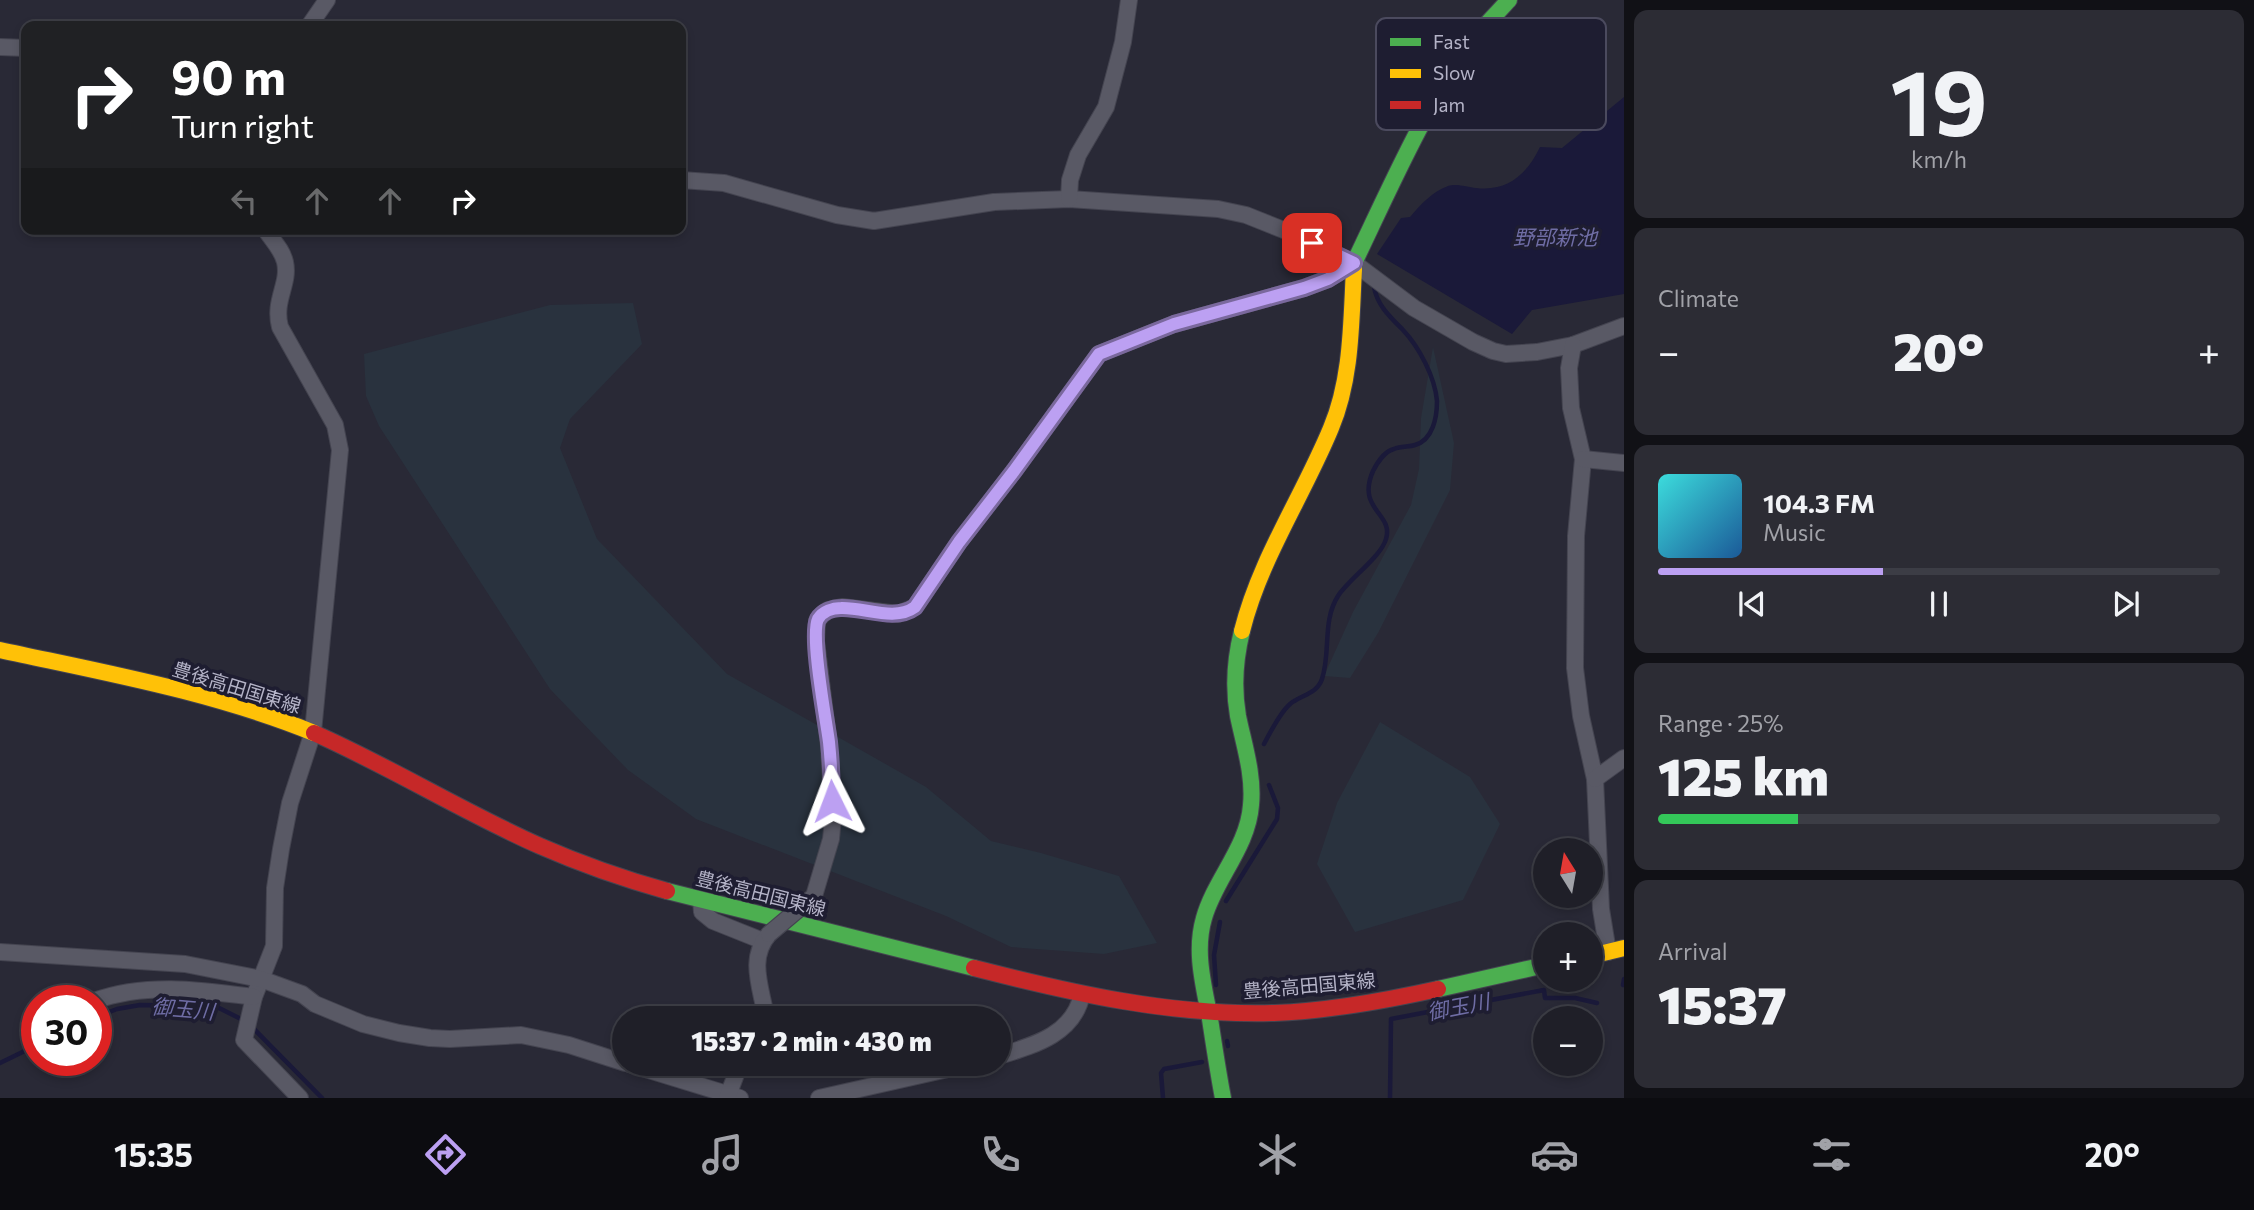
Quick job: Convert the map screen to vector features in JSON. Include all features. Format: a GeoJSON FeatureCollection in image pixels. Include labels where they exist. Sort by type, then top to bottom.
{"type":"FeatureCollection","features":[{"type":"Feature","properties":{"kind":"main road"},"geometry":{"type":"LineString","coordinates":[[1492,18],[1505,2]]}},
{"type":"Feature","properties":{"kind":"main road"},"geometry":{"type":"LineString","coordinates":[[1223,1098],[1199,954],[1203,920],[1217,886],[1242,840],[1251,806],[1251,789],[1235,686],[1239,643],[1250,601],[1332,426],[1339,405],[1348,366],[1354,263],[1420,130]]}},
{"type":"Feature","properties":{"kind":"main road","name":"豊後高田国東線"},"geometry":{"type":"LineString","coordinates":[[0,650],[209,697],[313,732],[377,761],[518,837],[625,879],[701,900],[1128,1003],[1209,1013],[1276,1013],[1398,998],[1533,968]]}},
{"type":"Feature","properties":{"kind":"street"},"geometry":{"type":"LineString","coordinates":[[312,21],[327,0]]}},
{"type":"Feature","properties":{"kind":"street"},"geometry":{"type":"LineString","coordinates":[[1069,199],[1070,180],[1078,155],[1106,107],[1123,42],[1129,0]]}},
{"type":"Feature","properties":{"kind":"street"},"geometry":{"type":"LineString","coordinates":[[0,47],[21,48]]}},
{"type":"Feature","properties":{"kind":"street"},"geometry":{"type":"LineString","coordinates":[[686,180],[724,183],[837,215],[874,221],[977,203],[1069,199],[1191,206],[1227,211],[1246,215],[1291,233],[1354,263],[1414,308],[1493,351],[1506,354],[1537,352],[1573,345],[1624,326]]}},
{"type":"Feature","properties":{"kind":"street"},"geometry":{"type":"LineString","coordinates":[[269,235],[282,252],[285,263],[286,275],[277,314],[280,327],[335,425],[340,450],[313,732],[290,803],[275,888],[274,946],[252,1005],[244,1040],[299,1098],[295,1098]]}},
{"type":"Feature","properties":{"kind":"street"},"geometry":{"type":"LineString","coordinates":[[764,1006],[757,963],[758,951],[766,938],[814,896],[831,839],[833,817],[829,746],[816,640],[817,621],[828,610],[842,607],[898,614],[915,607],[959,542],[1099,354],[1174,324],[1304,288],[1328,279],[1354,263]]}},
{"type":"Feature","properties":{"kind":"street"},"geometry":{"type":"LineString","coordinates":[[1573,345],[1569,368],[1571,408],[1583,459],[1576,536],[1574,643],[1577,691],[1595,779],[1601,909],[1616,950]]}},
{"type":"Feature","properties":{"kind":"street"},"geometry":{"type":"LineString","coordinates":[[1583,459],[1624,463]]}},
{"type":"Feature","properties":{"kind":"street"},"geometry":{"type":"LineString","coordinates":[[1595,779],[1624,758]]}},
{"type":"Feature","properties":{"kind":"street"},"geometry":{"type":"LineString","coordinates":[[701,900],[702,912],[712,921],[766,938]]}},
{"type":"Feature","properties":{"kind":"street"},"geometry":{"type":"LineString","coordinates":[[0,953],[186,964],[261,979],[302,994],[315,1004],[363,1024],[399,1033],[430,1038],[521,1035],[569,1045],[612,1058]]}},
{"type":"Feature","properties":{"kind":"street"},"geometry":{"type":"LineString","coordinates":[[112,997],[137,991],[188,989],[252,1005]]}},
{"type":"Feature","properties":{"kind":"street"},"geometry":{"type":"LineString","coordinates":[[1011,1052],[1069,1024],[1076,1015],[1082,993]]}},
{"type":"Feature","properties":{"kind":"street"},"geometry":{"type":"LineString","coordinates":[[667,1076],[731,1097],[737,1076]]}},
{"type":"Feature","properties":{"kind":"street"},"geometry":{"type":"LineString","coordinates":[[820,1098],[917,1076]]}},
{"type":"Feature","properties":{"kind":"shaded area"},"geometry":{"type":"Polygon","coordinates":[[[633,303],[642,344],[570,419],[560,448],[597,539],[727,674],[926,787],[991,841],[1119,876],[1157,943],[1104,954],[1011,947],[946,916],[696,819],[628,770],[550,689],[379,426],[366,396],[364,354],[550,305],[633,303]]]}},
{"type":"Feature","properties":{"kind":"shaded area"},"geometry":{"type":"Polygon","coordinates":[[[1433,347],[1454,443],[1450,490],[1378,633],[1350,678],[1324,676],[1353,612],[1411,505],[1419,469],[1421,418],[1433,347]]]}},
{"type":"Feature","properties":{"kind":"shaded area"},"geometry":{"type":"Polygon","coordinates":[[[1380,722],[1470,777],[1500,824],[1463,900],[1355,932],[1317,864],[1337,803],[1380,722]]]}},
{"type":"Feature","properties":{"kind":"water","name":"野部新池"},"geometry":{"type":"Polygon","coordinates":[[[1624,97],[1624,294],[1532,310],[1512,334],[1377,254],[1401,218],[1410,217],[1437,192],[1451,185],[1487,188],[1507,184],[1522,173],[1540,147],[1562,148],[1584,130],[1606,130],[1606,112],[1624,97]]]}},
{"type":"Feature","properties":{"kind":"waterway"},"geometry":{"type":"LineString","coordinates":[[1264,744],[1286,708],[1320,684],[1325,669],[1328,626],[1333,606],[1343,589],[1378,553],[1386,539],[1385,523],[1369,494],[1373,471],[1387,452],[1399,447],[1413,446],[1426,438],[1435,421],[1436,392],[1425,363],[1409,337],[1381,305],[1374,287]]}},
{"type":"Feature","properties":{"kind":"waterway"},"geometry":{"type":"LineString","coordinates":[[1226,901],[1277,819],[1278,808],[1269,785]]}},
{"type":"Feature","properties":{"kind":"waterway"},"geometry":{"type":"LineString","coordinates":[[1216,985],[1214,955],[1220,922]]}},
{"type":"Feature","properties":{"kind":"waterway","name":"御玉川"},"geometry":{"type":"LineString","coordinates":[[1623,985],[1624,979]]}},
{"type":"Feature","properties":{"kind":"waterway","name":"御玉川"},"geometry":{"type":"LineString","coordinates":[[1390,1098],[1391,1019],[1544,990],[1545,998],[1575,998],[1597,1003]]}},
{"type":"Feature","properties":{"kind":"waterway","name":"御玉川"},"geometry":{"type":"LineString","coordinates":[[112,1011],[140,1005],[215,1006],[245,1021]]}},
{"type":"Feature","properties":{"kind":"waterway","name":"御玉川"},"geometry":{"type":"LineString","coordinates":[[251,1026],[322,1098]]}},
{"type":"Feature","properties":{"kind":"waterway"},"geometry":{"type":"LineString","coordinates":[[1227,1041],[1228,1046]]}},
{"type":"Feature","properties":{"kind":"waterway","name":"御玉川"},"geometry":{"type":"LineString","coordinates":[[0,1063],[21,1053]]}},
{"type":"Feature","properties":{"kind":"waterway"},"geometry":{"type":"LineString","coordinates":[[1163,1098],[1161,1073],[1164,1069],[1202,1062]]}},
{"type":"Feature","properties":{"kind":"traffic: fast"},"geometry":{"type":"LineString","coordinates":[[1492,18],[1509,0]]}},
{"type":"Feature","properties":{"kind":"traffic: fast"},"geometry":{"type":"LineString","coordinates":[[1354,269],[1354,263],[1419,130]]}},
{"type":"Feature","properties":{"kind":"traffic: fast"},"geometry":{"type":"LineString","coordinates":[[1223,1098],[1203,982],[1200,943],[1209,904],[1238,849],[1249,820],[1252,794],[1250,771],[1238,716],[1235,684],[1242,631]]}},
{"type":"Feature","properties":{"kind":"traffic: fast"},"geometry":{"type":"LineString","coordinates":[[667,891],[974,968]]}},
{"type":"Feature","properties":{"kind":"traffic: fast"},"geometry":{"type":"LineString","coordinates":[[1438,989],[1533,968]]}},
{"type":"Feature","properties":{"kind":"traffic: slow"},"geometry":{"type":"LineString","coordinates":[[1242,631],[1260,578],[1338,409],[1347,370],[1354,269]]}},
{"type":"Feature","properties":{"kind":"traffic: slow"},"geometry":{"type":"LineString","coordinates":[[0,650],[198,695],[314,733]]}},
{"type":"Feature","properties":{"kind":"traffic: slow"},"geometry":{"type":"LineString","coordinates":[[1603,953],[1624,948]]}},
{"type":"Feature","properties":{"kind":"traffic: jam"},"geometry":{"type":"LineString","coordinates":[[314,733],[540,846],[603,871],[667,891]]}},
{"type":"Feature","properties":{"kind":"traffic: jam"},"geometry":{"type":"LineString","coordinates":[[974,968],[1122,1001],[1236,1013],[1336,1008],[1438,989]]}},
{"type":"Feature","properties":{"kind":"route"},"geometry":{"type":"LineString","coordinates":[[832,801],[829,746],[816,640],[817,621],[822,615],[828,610],[842,607],[898,614],[915,607],[959,542],[1099,354],[1174,324],[1304,288],[1328,279],[1354,263],[1312,243]]}}]}
